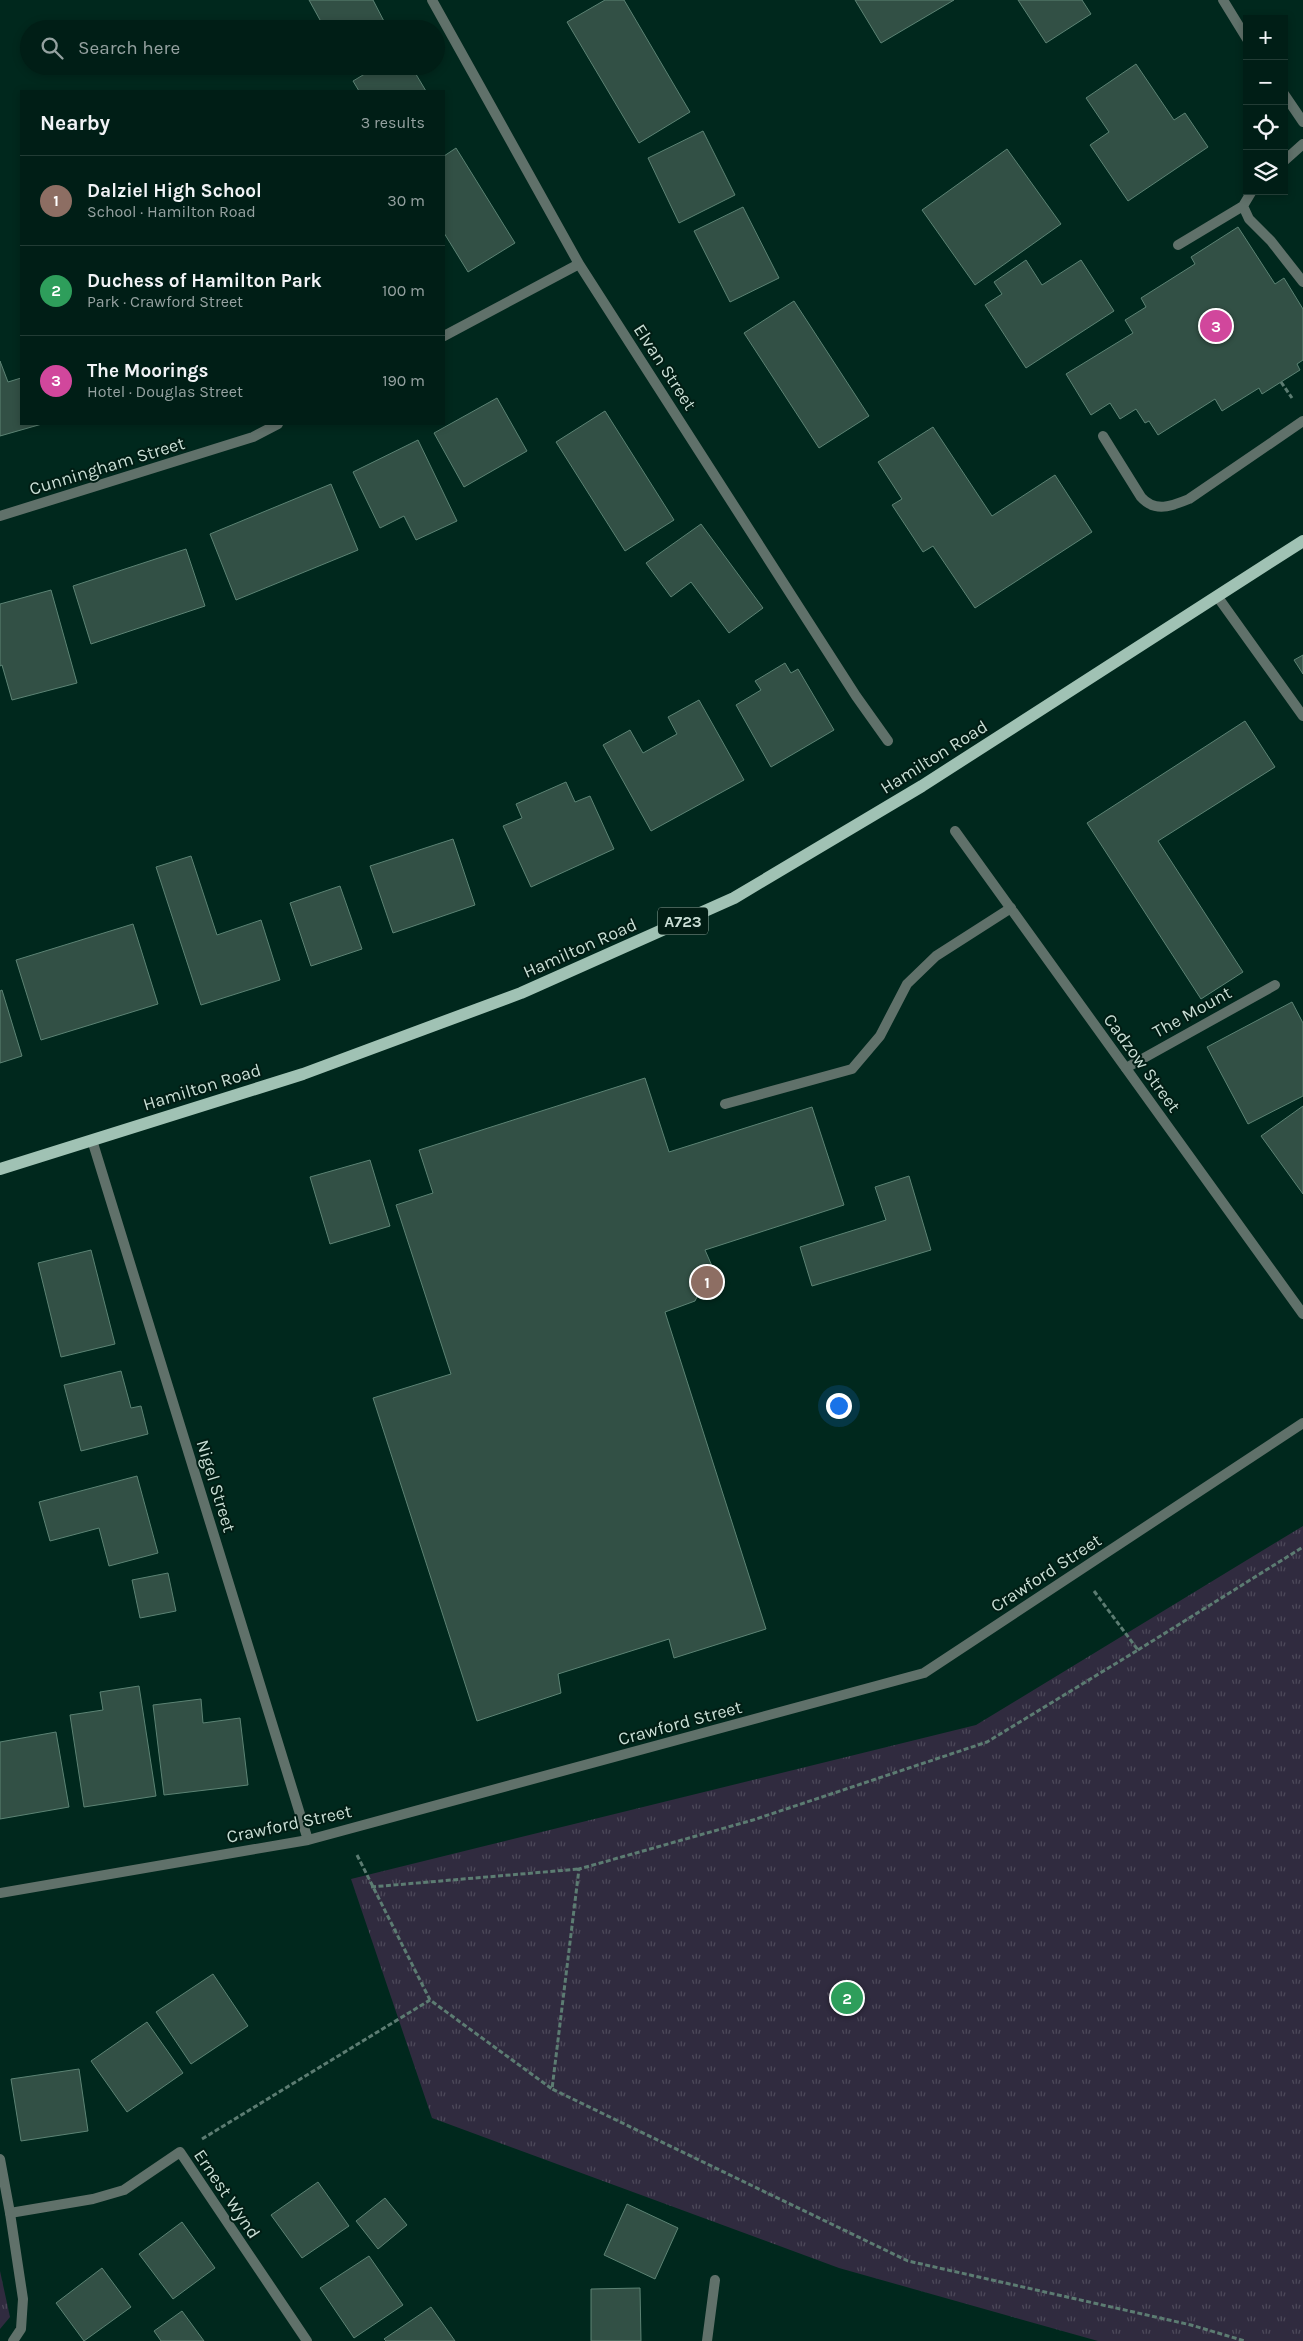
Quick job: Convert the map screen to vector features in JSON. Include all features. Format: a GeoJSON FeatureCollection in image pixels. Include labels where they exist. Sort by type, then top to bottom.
{"type":"FeatureCollection","features":[{"type":"Feature","properties":{"kind":"main road","name":"Hamilton Road"},"geometry":{"type":"LineString","coordinates":[[0,1169],[303,1074],[521,994],[734,898],[922,786],[1303,541]]}},
{"type":"Feature","properties":{"kind":"street","name":"Elvan Street"},"geometry":{"type":"LineString","coordinates":[[432,0],[443,20]]}},
{"type":"Feature","properties":{"kind":"street"},"geometry":{"type":"LineString","coordinates":[[1223,0],[1243,32]]}},
{"type":"Feature","properties":{"kind":"street","name":"Elvan Street"},"geometry":{"type":"LineString","coordinates":[[445,23],[579,264],[856,696],[888,741]]}},
{"type":"Feature","properties":{"kind":"street"},"geometry":{"type":"LineString","coordinates":[[1288,100],[1303,122]]}},
{"type":"Feature","properties":{"kind":"street"},"geometry":{"type":"LineString","coordinates":[[1288,158],[1303,144]]}},
{"type":"Feature","properties":{"kind":"street"},"geometry":{"type":"LineString","coordinates":[[1178,245],[1243,206],[1250,195]]}},
{"type":"Feature","properties":{"kind":"street"},"geometry":{"type":"LineString","coordinates":[[1243,206],[1249,220],[1271,241],[1303,282]]}},
{"type":"Feature","properties":{"kind":"street"},"geometry":{"type":"LineString","coordinates":[[445,335],[579,264]]}},
{"type":"Feature","properties":{"kind":"street"},"geometry":{"type":"LineString","coordinates":[[1103,436],[1147,504],[1158,507],[1172,506],[1189,499],[1303,421]]}},
{"type":"Feature","properties":{"kind":"street","name":"Cunningham Street"},"geometry":{"type":"LineString","coordinates":[[0,516],[253,437],[276,425]]}},
{"type":"Feature","properties":{"kind":"street"},"geometry":{"type":"LineString","coordinates":[[1218,596],[1303,716]]}},
{"type":"Feature","properties":{"kind":"street","name":"Cadzow Street"},"geometry":{"type":"LineString","coordinates":[[955,831],[1303,1314]]}},
{"type":"Feature","properties":{"kind":"street"},"geometry":{"type":"LineString","coordinates":[[725,1104],[852,1069],[880,1036],[907,984],[936,956],[1011,908]]}},
{"type":"Feature","properties":{"kind":"street","name":"The Mount"},"geometry":{"type":"LineString","coordinates":[[1126,1068],[1274,985]]}},
{"type":"Feature","properties":{"kind":"street","name":"Nigel Street"},"geometry":{"type":"LineString","coordinates":[[92,1140],[308,1840]]}},
{"type":"Feature","properties":{"kind":"street","name":"Crawford Street"},"geometry":{"type":"LineString","coordinates":[[0,1893],[308,1840],[924,1673],[1303,1423]]}},
{"type":"Feature","properties":{"kind":"street","name":"Ernest Wynd"},"geometry":{"type":"LineString","coordinates":[[10,2213],[93,2199],[124,2190],[180,2152],[307,2341]]}},
{"type":"Feature","properties":{"kind":"street"},"geometry":{"type":"LineString","coordinates":[[0,2159],[23,2300],[21,2329],[13,2341]]}},
{"type":"Feature","properties":{"kind":"street"},"geometry":{"type":"LineString","coordinates":[[707,2341],[715,2280]]}},
{"type":"Feature","properties":{"kind":"path"},"geometry":{"type":"LineString","coordinates":[[371,1887],[578,1869],[753,1820],[987,1742],[1303,1547]]}},
{"type":"Feature","properties":{"kind":"path"},"geometry":{"type":"LineString","coordinates":[[1079,1570],[1138,1650]]}},
{"type":"Feature","properties":{"kind":"path"},"geometry":{"type":"LineString","coordinates":[[348,1830],[360,1864],[371,1887],[430,2000],[552,2089],[908,2261],[1191,2325],[1245,2341]]}},
{"type":"Feature","properties":{"kind":"path"},"geometry":{"type":"LineString","coordinates":[[552,2089],[578,1869]]}},
{"type":"Feature","properties":{"kind":"path"},"geometry":{"type":"LineString","coordinates":[[180,2152],[430,2000]]}},
{"type":"Feature","properties":{"kind":"green space"},"geometry":{"type":"Polygon","coordinates":[[[1303,1526],[1303,2341],[1098,2341],[839,2268],[432,2118],[351,1879],[976,1725],[1303,1526]]]}},
{"type":"Feature","properties":{"kind":"green space"},"geometry":{"type":"Polygon","coordinates":[[[0,2271],[10,2317],[0,2329],[0,2271]]]}},
{"type":"Feature","properties":{"kind":"building"},"geometry":{"type":"Polygon","coordinates":[[[309,0],[373,0],[383,20],[320,20],[309,0]]]}},
{"type":"Feature","properties":{"kind":"building"},"geometry":{"type":"Polygon","coordinates":[[[605,0],[624,0],[690,112],[639,143],[567,22],[605,0]]]}},
{"type":"Feature","properties":{"kind":"building"},"geometry":{"type":"Polygon","coordinates":[[[855,0],[954,0],[881,43],[855,0]]]}},
{"type":"Feature","properties":{"kind":"building"},"geometry":{"type":"Polygon","coordinates":[[[1018,0],[1082,0],[1091,14],[1046,43],[1018,0]]]}},
{"type":"Feature","properties":{"kind":"building"},"geometry":{"type":"Polygon","coordinates":[[[1136,64],[1174,120],[1185,113],[1208,147],[1128,201],[1090,145],[1109,132],[1086,98],[1136,64]]]}},
{"type":"Feature","properties":{"kind":"building"},"geometry":{"type":"Polygon","coordinates":[[[363,75],[416,75],[425,90],[358,90],[353,81],[363,75]]]}},
{"type":"Feature","properties":{"kind":"building"},"geometry":{"type":"Polygon","coordinates":[[[703,131],[735,195],[679,223],[648,158],[703,131]]]}},
{"type":"Feature","properties":{"kind":"building"},"geometry":{"type":"Polygon","coordinates":[[[456,148],[515,243],[468,272],[445,235],[445,155],[456,148]]]}},
{"type":"Feature","properties":{"kind":"building"},"geometry":{"type":"Polygon","coordinates":[[[1007,149],[1061,224],[975,285],[922,210],[1007,149]]]}},
{"type":"Feature","properties":{"kind":"building"},"geometry":{"type":"Polygon","coordinates":[[[743,207],[779,278],[730,302],[694,231],[743,207]]]}},
{"type":"Feature","properties":{"kind":"building"},"geometry":{"type":"Polygon","coordinates":[[[1238,227],[1275,284],[1284,278],[1303,309],[1303,360],[1297,364],[1300,370],[1262,394],[1259,388],[1222,411],[1215,399],[1158,435],[1149,421],[1145,423],[1136,409],[1120,419],[1110,403],[1091,415],[1066,374],[1133,333],[1125,320],[1146,307],[1141,298],[1195,264],[1191,257],[1238,227]]]}},
{"type":"Feature","properties":{"kind":"building"},"geometry":{"type":"Polygon","coordinates":[[[1026,260],[1042,285],[1081,260],[1114,311],[1026,368],[985,305],[1002,294],[994,282],[1026,260]]]}},
{"type":"Feature","properties":{"kind":"building"},"geometry":{"type":"Polygon","coordinates":[[[794,301],[869,416],[819,448],[744,333],[794,301]]]}},
{"type":"Feature","properties":{"kind":"building"},"geometry":{"type":"Polygon","coordinates":[[[0,361],[8,382],[20,378],[20,425],[38,425],[0,436],[0,361]]]}},
{"type":"Feature","properties":{"kind":"building"},"geometry":{"type":"Polygon","coordinates":[[[497,398],[527,451],[464,487],[434,433],[497,398]]]}},
{"type":"Feature","properties":{"kind":"building"},"geometry":{"type":"Polygon","coordinates":[[[605,411],[674,520],[625,551],[556,442],[605,411]]]}},
{"type":"Feature","properties":{"kind":"building"},"geometry":{"type":"Polygon","coordinates":[[[933,427],[992,516],[1055,475],[1092,532],[975,608],[933,546],[923,552],[892,505],[902,499],[878,462],[933,427]]]}},
{"type":"Feature","properties":{"kind":"building"},"geometry":{"type":"Polygon","coordinates":[[[418,440],[457,521],[416,540],[404,516],[380,528],[353,472],[418,440]]]}},
{"type":"Feature","properties":{"kind":"building"},"geometry":{"type":"Polygon","coordinates":[[[331,484],[358,550],[236,600],[210,534],[331,484]]]}},
{"type":"Feature","properties":{"kind":"building"},"geometry":{"type":"Polygon","coordinates":[[[701,524],[763,608],[729,633],[691,582],[671,597],[646,563],[701,524]]]}},
{"type":"Feature","properties":{"kind":"building"},"geometry":{"type":"Polygon","coordinates":[[[186,549],[205,606],[91,644],[73,586],[186,549]]]}},
{"type":"Feature","properties":{"kind":"building"},"geometry":{"type":"Polygon","coordinates":[[[51,590],[77,683],[12,700],[2,665],[0,666],[0,604],[51,590]]]}},
{"type":"Feature","properties":{"kind":"building"},"geometry":{"type":"Polygon","coordinates":[[[1303,655],[1303,674],[1294,660],[1303,655]]]}},
{"type":"Feature","properties":{"kind":"building"},"geometry":{"type":"Polygon","coordinates":[[[785,663],[791,673],[798,669],[834,730],[771,767],[736,705],[761,690],[755,681],[785,663]]]}},
{"type":"Feature","properties":{"kind":"building"},"geometry":{"type":"Polygon","coordinates":[[[699,700],[744,780],[651,831],[603,745],[630,730],[643,753],[677,734],[668,717],[699,700]]]}},
{"type":"Feature","properties":{"kind":"building"},"geometry":{"type":"Polygon","coordinates":[[[1245,721],[1275,767],[1158,841],[1243,972],[1201,999],[1087,823],[1245,721]]]}},
{"type":"Feature","properties":{"kind":"building"},"geometry":{"type":"Polygon","coordinates":[[[566,782],[575,802],[590,796],[614,849],[531,887],[503,826],[522,818],[516,804],[566,782]]]}},
{"type":"Feature","properties":{"kind":"building"},"geometry":{"type":"Polygon","coordinates":[[[453,839],[475,905],[393,933],[370,866],[453,839]]]}},
{"type":"Feature","properties":{"kind":"building"},"geometry":{"type":"Polygon","coordinates":[[[191,856],[217,935],[261,920],[280,980],[201,1005],[156,867],[191,856]]]}},
{"type":"Feature","properties":{"kind":"building"},"geometry":{"type":"Polygon","coordinates":[[[340,886],[362,949],[311,966],[290,903],[340,886]]]}},
{"type":"Feature","properties":{"kind":"building"},"geometry":{"type":"Polygon","coordinates":[[[133,924],[158,1004],[41,1040],[16,960],[133,924]]]}},
{"type":"Feature","properties":{"kind":"building"},"geometry":{"type":"Polygon","coordinates":[[[2,990],[22,1056],[0,1063],[0,991],[2,990]]]}},
{"type":"Feature","properties":{"kind":"building"},"geometry":{"type":"Polygon","coordinates":[[[1292,1002],[1303,1023],[1303,1096],[1248,1124],[1207,1047],[1292,1002]]]}},
{"type":"Feature","properties":{"kind":"building"},"geometry":{"type":"Polygon","coordinates":[[[645,1078],[669,1152],[812,1107],[844,1205],[705,1250],[712,1266],[695,1301],[665,1312],[766,1629],[674,1658],[669,1639],[558,1674],[561,1693],[477,1721],[373,1398],[451,1374],[396,1205],[433,1193],[419,1150],[645,1078]]]}},
{"type":"Feature","properties":{"kind":"building"},"geometry":{"type":"Polygon","coordinates":[[[1303,1106],[1303,1194],[1261,1136],[1303,1106]]]}},
{"type":"Feature","properties":{"kind":"building"},"geometry":{"type":"Polygon","coordinates":[[[370,1160],[390,1226],[330,1244],[310,1177],[370,1160]]]}},
{"type":"Feature","properties":{"kind":"building"},"geometry":{"type":"Polygon","coordinates":[[[909,1176],[931,1250],[812,1286],[800,1247],[886,1220],[875,1187],[909,1176]]]}},
{"type":"Feature","properties":{"kind":"building"},"geometry":{"type":"Polygon","coordinates":[[[91,1250],[115,1344],[61,1357],[38,1263],[91,1250]]]}},
{"type":"Feature","properties":{"kind":"building"},"geometry":{"type":"Polygon","coordinates":[[[121,1371],[131,1408],[141,1406],[148,1434],[81,1451],[64,1385],[121,1371]]]}},
{"type":"Feature","properties":{"kind":"building"},"geometry":{"type":"Polygon","coordinates":[[[137,1476],[158,1553],[109,1566],[99,1528],[50,1541],[39,1502],[137,1476]]]}},
{"type":"Feature","properties":{"kind":"building"},"geometry":{"type":"Polygon","coordinates":[[[168,1573],[176,1611],[140,1618],[132,1580],[168,1573]]]}},
{"type":"Feature","properties":{"kind":"building"},"geometry":{"type":"Polygon","coordinates":[[[139,1686],[156,1796],[84,1807],[70,1715],[103,1710],[100,1692],[139,1686]]]}},
{"type":"Feature","properties":{"kind":"building"},"geometry":{"type":"Polygon","coordinates":[[[201,1699],[203,1723],[240,1718],[248,1785],[164,1795],[153,1705],[201,1699]]]}},
{"type":"Feature","properties":{"kind":"building"},"geometry":{"type":"Polygon","coordinates":[[[56,1732],[69,1807],[0,1819],[0,1742],[56,1732]]]}},
{"type":"Feature","properties":{"kind":"building"},"geometry":{"type":"Polygon","coordinates":[[[213,1974],[248,2026],[191,2064],[156,2012],[213,1974]]]}},
{"type":"Feature","properties":{"kind":"building"},"geometry":{"type":"Polygon","coordinates":[[[147,2022],[183,2073],[127,2112],[91,2061],[147,2022]]]}},
{"type":"Feature","properties":{"kind":"building"},"geometry":{"type":"Polygon","coordinates":[[[79,2069],[88,2131],[21,2141],[11,2079],[79,2069]]]}},
{"type":"Feature","properties":{"kind":"building"},"geometry":{"type":"Polygon","coordinates":[[[318,2182],[349,2226],[302,2258],[271,2215],[318,2182]]]}},
{"type":"Feature","properties":{"kind":"building"},"geometry":{"type":"Polygon","coordinates":[[[385,2198],[407,2225],[378,2249],[356,2221],[385,2198]]]}},
{"type":"Feature","properties":{"kind":"building"},"geometry":{"type":"Polygon","coordinates":[[[627,2204],[678,2228],[655,2279],[604,2255],[627,2204]]]}},
{"type":"Feature","properties":{"kind":"building"},"geometry":{"type":"Polygon","coordinates":[[[182,2222],[215,2268],[173,2299],[139,2254],[182,2222]]]}},
{"type":"Feature","properties":{"kind":"building"},"geometry":{"type":"Polygon","coordinates":[[[369,2256],[403,2305],[354,2338],[320,2288],[369,2256]]]}},
{"type":"Feature","properties":{"kind":"building"},"geometry":{"type":"Polygon","coordinates":[[[102,2268],[131,2307],[84,2341],[56,2303],[102,2268]]]}},
{"type":"Feature","properties":{"kind":"building"},"geometry":{"type":"Polygon","coordinates":[[[640,2288],[641,2341],[591,2341],[591,2289],[640,2288]]]}},
{"type":"Feature","properties":{"kind":"building"},"geometry":{"type":"Polygon","coordinates":[[[431,2307],[455,2341],[386,2341],[384,2339],[431,2307]]]}},
{"type":"Feature","properties":{"kind":"building"},"geometry":{"type":"Polygon","coordinates":[[[182,2311],[204,2341],[161,2341],[154,2331],[182,2311]]]}},
{"type":"Feature","properties":{"kind":"place","name":"The Moorings"},"geometry":{"type":"Point","coordinates":[1216,326]}},
{"type":"Feature","properties":{"kind":"place","name":"Dalziel High School"},"geometry":{"type":"Point","coordinates":[707,1282]}},
{"type":"Feature","properties":{"kind":"place","name":"Duchess of Hamilton Park"},"geometry":{"type":"Point","coordinates":[847,1998]}}]}
